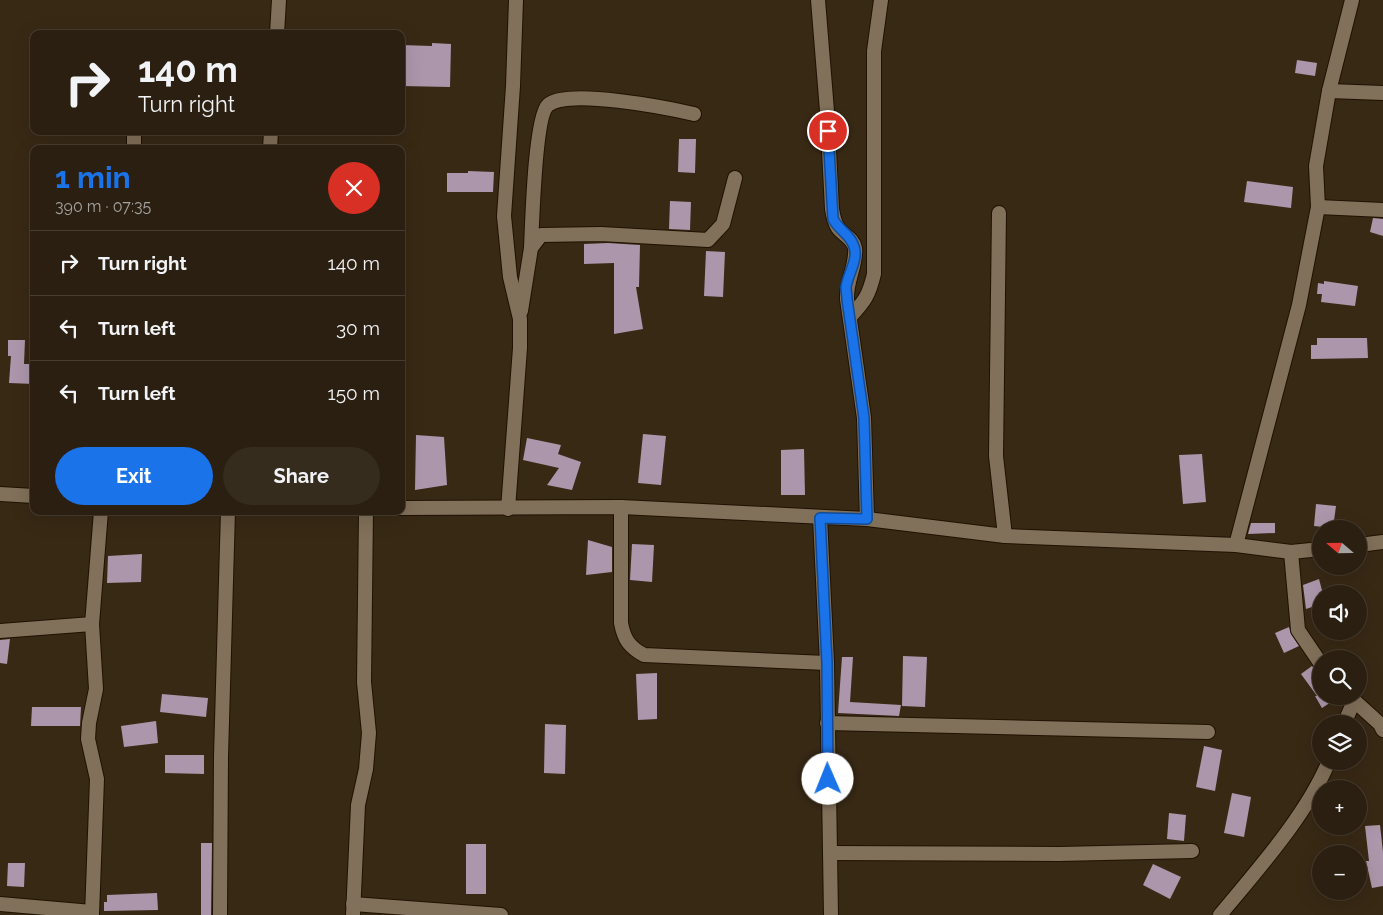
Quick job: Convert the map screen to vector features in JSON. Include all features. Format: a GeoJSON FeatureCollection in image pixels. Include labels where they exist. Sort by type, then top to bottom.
{"type":"FeatureCollection","features":[{"type":"Feature","properties":{"kind":"street"},"geometry":{"type":"LineString","coordinates":[[277,30],[279,0]]}},
{"type":"Feature","properties":{"kind":"street"},"geometry":{"type":"LineString","coordinates":[[516,0],[513,86],[504,216],[510,277],[520,319]]}},
{"type":"Feature","properties":{"kind":"street"},"geometry":{"type":"LineString","coordinates":[[818,0],[833,219],[838,228],[851,239],[855,247],[855,257],[846,286],[864,418],[867,519]]}},
{"type":"Feature","properties":{"kind":"street"},"geometry":{"type":"LineString","coordinates":[[850,317],[869,295],[874,274],[874,51],[881,0]]}},
{"type":"Feature","properties":{"kind":"street"},"geometry":{"type":"LineString","coordinates":[[1236,544],[1299,305],[1318,207],[1316,166],[1330,91],[1352,0]]}},
{"type":"Feature","properties":{"kind":"street"},"geometry":{"type":"LineString","coordinates":[[1330,91],[1383,93]]}},
{"type":"Feature","properties":{"kind":"street"},"geometry":{"type":"LineString","coordinates":[[508,509],[520,348],[520,319],[531,248],[539,136],[545,109],[549,104],[566,98],[642,104],[694,114]]}},
{"type":"Feature","properties":{"kind":"street"},"geometry":{"type":"LineString","coordinates":[[531,248],[542,235],[566,234],[708,240],[723,224],[736,178]]}},
{"type":"Feature","properties":{"kind":"street"},"geometry":{"type":"LineString","coordinates":[[1318,207],[1383,210]]}},
{"type":"Feature","properties":{"kind":"street"},"geometry":{"type":"LineString","coordinates":[[999,213],[996,456],[1005,536]]}},
{"type":"Feature","properties":{"kind":"street"},"geometry":{"type":"LineString","coordinates":[[0,494],[30,496]]}},
{"type":"Feature","properties":{"kind":"street"},"geometry":{"type":"LineString","coordinates":[[405,508],[621,508],[867,519],[1005,536],[1236,544],[1291,552],[1312,550]]}},
{"type":"Feature","properties":{"kind":"street"},"geometry":{"type":"LineString","coordinates":[[621,508],[621,623],[624,636],[632,649],[644,655],[827,663]]}},
{"type":"Feature","properties":{"kind":"street"},"geometry":{"type":"LineString","coordinates":[[0,904],[92,914],[97,779],[88,739],[89,723],[96,689],[92,624],[101,515]]}},
{"type":"Feature","properties":{"kind":"street"},"geometry":{"type":"LineString","coordinates":[[220,915],[221,756],[228,515]]}},
{"type":"Feature","properties":{"kind":"street"},"geometry":{"type":"LineString","coordinates":[[366,515],[364,682],[369,733],[366,769],[358,805],[353,910],[501,915]]}},
{"type":"Feature","properties":{"kind":"street"},"geometry":{"type":"LineString","coordinates":[[820,518],[827,663],[831,915]]}},
{"type":"Feature","properties":{"kind":"street"},"geometry":{"type":"LineString","coordinates":[[1368,544],[1383,542]]}},
{"type":"Feature","properties":{"kind":"street"},"geometry":{"type":"LineString","coordinates":[[1291,552],[1298,630],[1312,651]]}},
{"type":"Feature","properties":{"kind":"street"},"geometry":{"type":"LineString","coordinates":[[0,631],[92,624]]}},
{"type":"Feature","properties":{"kind":"street"},"geometry":{"type":"LineString","coordinates":[[1358,705],[1380,724],[1383,730]]}},
{"type":"Feature","properties":{"kind":"street"},"geometry":{"type":"LineString","coordinates":[[827,723],[1208,732]]}},
{"type":"Feature","properties":{"kind":"street"},"geometry":{"type":"LineString","coordinates":[[1220,915],[1280,840],[1325,770]]}},
{"type":"Feature","properties":{"kind":"street"},"geometry":{"type":"LineString","coordinates":[[830,853],[1059,854],[1192,851]]}},
{"type":"Feature","properties":{"kind":"building"},"geometry":{"type":"Polygon","coordinates":[[[432,43],[451,44],[450,87],[405,86],[405,45],[432,46],[432,43]]]}},
{"type":"Feature","properties":{"kind":"building"},"geometry":{"type":"Polygon","coordinates":[[[1297,60],[1317,63],[1315,76],[1295,73],[1297,60]]]}},
{"type":"Feature","properties":{"kind":"building"},"geometry":{"type":"Polygon","coordinates":[[[679,139],[696,139],[695,173],[678,172],[679,139]]]}},
{"type":"Feature","properties":{"kind":"building"},"geometry":{"type":"Polygon","coordinates":[[[468,171],[494,172],[493,192],[447,192],[447,173],[468,173],[468,171]]]}},
{"type":"Feature","properties":{"kind":"building"},"geometry":{"type":"Polygon","coordinates":[[[1247,181],[1293,187],[1291,208],[1244,202],[1247,181]]]}},
{"type":"Feature","properties":{"kind":"building"},"geometry":{"type":"Polygon","coordinates":[[[670,201],[691,202],[690,230],[669,229],[670,201]]]}},
{"type":"Feature","properties":{"kind":"building"},"geometry":{"type":"Polygon","coordinates":[[[1373,218],[1383,219],[1383,236],[1370,232],[1373,218]]]}},
{"type":"Feature","properties":{"kind":"building"},"geometry":{"type":"Polygon","coordinates":[[[584,244],[640,245],[639,287],[636,287],[643,329],[614,334],[614,263],[584,264],[584,244]]]}},
{"type":"Feature","properties":{"kind":"building"},"geometry":{"type":"Polygon","coordinates":[[[706,251],[725,252],[723,297],[704,296],[706,251]]]}},
{"type":"Feature","properties":{"kind":"building"},"geometry":{"type":"Polygon","coordinates":[[[1324,281],[1358,286],[1355,306],[1321,302],[1322,294],[1317,294],[1318,283],[1324,284],[1324,281]]]}},
{"type":"Feature","properties":{"kind":"building"},"geometry":{"type":"Polygon","coordinates":[[[1317,338],[1367,338],[1368,358],[1311,359],[1311,345],[1317,345],[1317,338]]]}},
{"type":"Feature","properties":{"kind":"building"},"geometry":{"type":"Polygon","coordinates":[[[8,340],[25,340],[24,364],[30,364],[30,384],[9,383],[11,356],[8,356],[8,340]]]}},
{"type":"Feature","properties":{"kind":"building"},"geometry":{"type":"Polygon","coordinates":[[[643,434],[666,436],[661,485],[638,483],[643,434]]]}},
{"type":"Feature","properties":{"kind":"building"},"geometry":{"type":"Polygon","coordinates":[[[416,435],[444,437],[447,485],[415,490],[416,435]]]}},
{"type":"Feature","properties":{"kind":"building"},"geometry":{"type":"Polygon","coordinates":[[[527,438],[561,445],[558,454],[581,462],[572,490],[547,485],[559,468],[523,460],[527,438]]]}},
{"type":"Feature","properties":{"kind":"building"},"geometry":{"type":"Polygon","coordinates":[[[804,449],[805,495],[781,495],[781,450],[804,449]]]}},
{"type":"Feature","properties":{"kind":"building"},"geometry":{"type":"Polygon","coordinates":[[[1202,454],[1206,502],[1183,504],[1179,455],[1202,454]]]}},
{"type":"Feature","properties":{"kind":"building"},"geometry":{"type":"Polygon","coordinates":[[[1316,504],[1336,506],[1334,520],[1315,520],[1316,504]]]}},
{"type":"Feature","properties":{"kind":"building"},"geometry":{"type":"Polygon","coordinates":[[[1251,523],[1275,523],[1275,533],[1248,534],[1251,523]]]}},
{"type":"Feature","properties":{"kind":"building"},"geometry":{"type":"Polygon","coordinates":[[[588,540],[612,547],[612,572],[586,575],[588,540]]]}},
{"type":"Feature","properties":{"kind":"building"},"geometry":{"type":"Polygon","coordinates":[[[632,544],[654,545],[652,582],[630,580],[632,544]]]}},
{"type":"Feature","properties":{"kind":"building"},"geometry":{"type":"Polygon","coordinates":[[[142,554],[141,582],[107,583],[108,556],[142,554]]]}},
{"type":"Feature","properties":{"kind":"building"},"geometry":{"type":"Polygon","coordinates":[[[1319,579],[1321,585],[1312,585],[1312,607],[1306,609],[1303,585],[1319,579]]]}},
{"type":"Feature","properties":{"kind":"building"},"geometry":{"type":"Polygon","coordinates":[[[1289,627],[1299,646],[1284,653],[1275,633],[1289,627]]]}},
{"type":"Feature","properties":{"kind":"building"},"geometry":{"type":"Polygon","coordinates":[[[10,639],[7,664],[0,663],[0,640],[10,639]]]}},
{"type":"Feature","properties":{"kind":"building"},"geometry":{"type":"Polygon","coordinates":[[[903,656],[927,657],[925,707],[902,706],[903,656]]]}},
{"type":"Feature","properties":{"kind":"building"},"geometry":{"type":"Polygon","coordinates":[[[842,657],[853,657],[850,702],[901,705],[899,716],[838,713],[842,657]]]}},
{"type":"Feature","properties":{"kind":"building"},"geometry":{"type":"Polygon","coordinates":[[[1312,666],[1312,689],[1301,674],[1312,666]]]}},
{"type":"Feature","properties":{"kind":"building"},"geometry":{"type":"Polygon","coordinates":[[[657,673],[657,719],[638,720],[636,674],[657,673]]]}},
{"type":"Feature","properties":{"kind":"building"},"geometry":{"type":"Polygon","coordinates":[[[162,694],[208,698],[206,717],[160,712],[162,694]]]}},
{"type":"Feature","properties":{"kind":"building"},"geometry":{"type":"Polygon","coordinates":[[[32,707],[81,707],[80,726],[31,726],[32,707]]]}},
{"type":"Feature","properties":{"kind":"building"},"geometry":{"type":"Polygon","coordinates":[[[156,721],[158,743],[124,747],[121,726],[156,721]]]}},
{"type":"Feature","properties":{"kind":"building"},"geometry":{"type":"Polygon","coordinates":[[[545,724],[566,725],[565,774],[544,773],[545,724]]]}},
{"type":"Feature","properties":{"kind":"building"},"geometry":{"type":"Polygon","coordinates":[[[1204,746],[1222,750],[1215,791],[1196,787],[1204,746]]]}},
{"type":"Feature","properties":{"kind":"building"},"geometry":{"type":"Polygon","coordinates":[[[165,755],[204,755],[204,774],[165,773],[165,755]]]}},
{"type":"Feature","properties":{"kind":"building"},"geometry":{"type":"Polygon","coordinates":[[[1232,793],[1251,797],[1244,837],[1224,833],[1232,793]]]}},
{"type":"Feature","properties":{"kind":"building"},"geometry":{"type":"Polygon","coordinates":[[[1169,813],[1186,815],[1184,841],[1167,839],[1169,813]]]}},
{"type":"Feature","properties":{"kind":"building"},"geometry":{"type":"Polygon","coordinates":[[[1380,825],[1383,852],[1383,886],[1372,888],[1367,866],[1367,861],[1369,861],[1367,826],[1380,825]]]}},
{"type":"Feature","properties":{"kind":"building"},"geometry":{"type":"Polygon","coordinates":[[[201,843],[212,843],[211,915],[201,915],[201,843]]]}},
{"type":"Feature","properties":{"kind":"building"},"geometry":{"type":"Polygon","coordinates":[[[466,844],[486,844],[486,894],[466,894],[466,844]]]}},
{"type":"Feature","properties":{"kind":"building"},"geometry":{"type":"Polygon","coordinates":[[[8,863],[25,863],[24,887],[7,886],[8,863]]]}},
{"type":"Feature","properties":{"kind":"building"},"geometry":{"type":"Polygon","coordinates":[[[1153,864],[1181,877],[1170,899],[1143,885],[1153,864]]]}},
{"type":"Feature","properties":{"kind":"building"},"geometry":{"type":"Polygon","coordinates":[[[157,893],[158,910],[104,911],[104,902],[107,902],[107,895],[157,893]]]}},
{"type":"Feature","properties":{"kind":"route"},"geometry":{"type":"LineString","coordinates":[[828,131],[833,219],[838,228],[851,239],[855,247],[855,257],[846,286],[864,418],[867,519],[820,518],[827,663],[828,779]]}}]}
